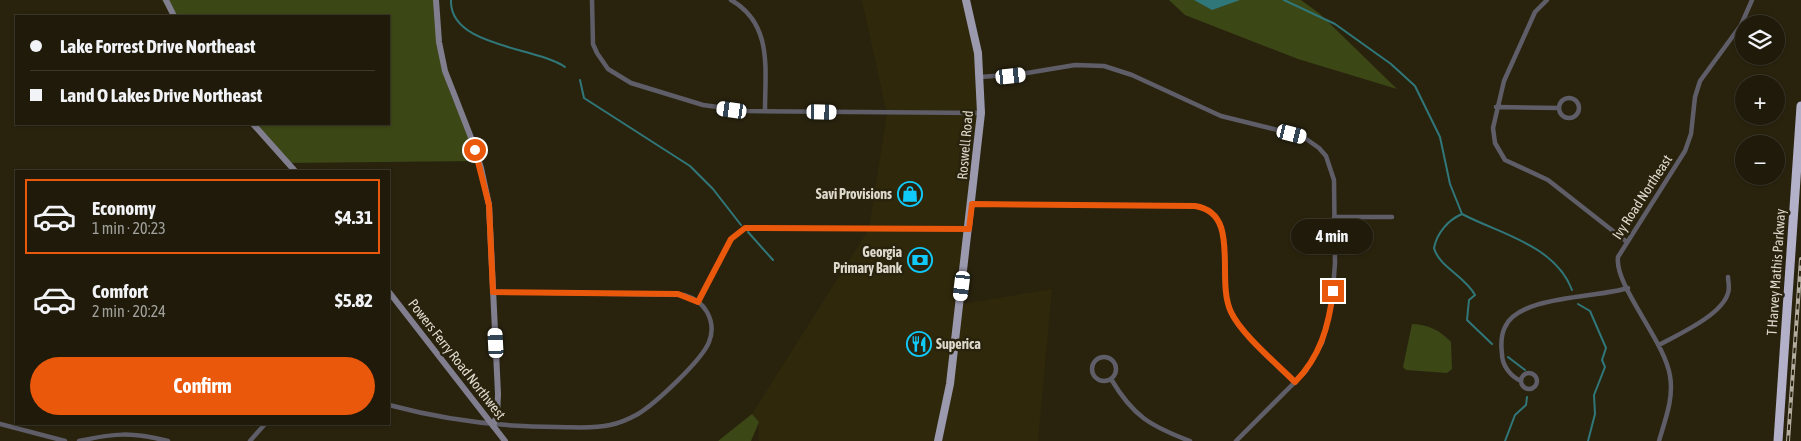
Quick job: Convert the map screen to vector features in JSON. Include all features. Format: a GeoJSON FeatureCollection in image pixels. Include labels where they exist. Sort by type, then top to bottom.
{"type":"FeatureCollection","features":[{"type":"Feature","properties":{"kind":"highway","name":"T Harvey Mathis Parkway"},"geometry":{"type":"LineString","coordinates":[[1778,441],[1801,106]]}},
{"type":"Feature","properties":{"kind":"main road","name":"Roswell Road"},"geometry":{"type":"LineString","coordinates":[[938,441],[950,384],[981,113],[980,77],[974,29],[966,0]]}},
{"type":"Feature","properties":{"kind":"street"},"geometry":{"type":"LineString","coordinates":[[166,0],[174,15]]}},
{"type":"Feature","properties":{"kind":"street"},"geometry":{"type":"LineString","coordinates":[[436,0],[439,42],[445,71],[472,140],[486,191],[490,221],[498,394],[497,415],[493,426]]}},
{"type":"Feature","properties":{"kind":"street"},"geometry":{"type":"LineString","coordinates":[[592,0],[594,44],[602,62],[616,76],[631,83],[703,105],[732,110],[764,111],[981,113]]}},
{"type":"Feature","properties":{"kind":"street"},"geometry":{"type":"LineString","coordinates":[[731,0],[746,11],[754,21],[763,41],[764,111]]}},
{"type":"Feature","properties":{"kind":"street"},"geometry":{"type":"LineString","coordinates":[[1547,0],[1536,12],[1504,81],[1496,108],[1494,138],[1505,160],[1548,180],[1627,242]]}},
{"type":"Feature","properties":{"kind":"street","name":"Ivy Road Northeast"},"geometry":{"type":"LineString","coordinates":[[1659,441],[1671,387],[1669,370],[1659,345],[1617,264],[1618,257],[1685,151],[1691,134],[1695,97],[1700,81],[1741,25],[1752,0]]}},
{"type":"Feature","properties":{"kind":"street"},"geometry":{"type":"LineString","coordinates":[[980,77],[1021,74],[1075,65],[1104,66],[1132,75],[1221,116],[1302,136],[1320,148],[1331,165],[1334,180],[1334,280],[1327,325],[1315,358],[1295,382],[1236,441]]}},
{"type":"Feature","properties":{"kind":"street"},"geometry":{"type":"LineString","coordinates":[[1562,99],[1574,99],[1578,104],[1578,111],[1571,118],[1565,118],[1560,113],[1559,108],[1562,99]]}},
{"type":"Feature","properties":{"kind":"street"},"geometry":{"type":"LineString","coordinates":[[1496,108],[1559,108]]}},
{"type":"Feature","properties":{"kind":"street"},"geometry":{"type":"LineString","coordinates":[[254,125],[294,170]]}},
{"type":"Feature","properties":{"kind":"street"},"geometry":{"type":"LineString","coordinates":[[972,204],[1195,206],[1209,210],[1218,218],[1223,230],[1224,288],[1231,312],[1240,326],[1295,382]]}},
{"type":"Feature","properties":{"kind":"street"},"geometry":{"type":"LineString","coordinates":[[1334,217],[1392,217]]}},
{"type":"Feature","properties":{"kind":"street"},"geometry":{"type":"LineString","coordinates":[[698,302],[731,239],[745,228],[969,229]]}},
{"type":"Feature","properties":{"kind":"street"},"geometry":{"type":"LineString","coordinates":[[1659,345],[1713,314],[1724,302],[1729,292],[1728,276]]}},
{"type":"Feature","properties":{"kind":"street"},"geometry":{"type":"LineString","coordinates":[[1521,381],[1516,378],[1502,360],[1501,344],[1504,327],[1509,321],[1530,307],[1628,288]]}},
{"type":"Feature","properties":{"kind":"street"},"geometry":{"type":"LineString","coordinates":[[390,405],[493,426],[598,427],[620,422],[639,413],[686,372],[707,346],[711,334],[711,322],[706,310],[698,302],[678,294],[493,292]]}},
{"type":"Feature","properties":{"kind":"street","name":"Powers Ferry Road Northwest"},"geometry":{"type":"LineString","coordinates":[[390,293],[505,441]]}},
{"type":"Feature","properties":{"kind":"street"},"geometry":{"type":"LineString","coordinates":[[1106,357],[1114,362],[1116,371],[1111,379],[1102,381],[1094,376],[1092,367],[1097,359],[1106,357]]}},
{"type":"Feature","properties":{"kind":"street"},"geometry":{"type":"LineString","coordinates":[[1111,379],[1128,406],[1138,416],[1156,428],[1190,441]]}},
{"type":"Feature","properties":{"kind":"street"},"geometry":{"type":"LineString","coordinates":[[0,424],[64,441]]}},
{"type":"Feature","properties":{"kind":"street"},"geometry":{"type":"LineString","coordinates":[[250,441],[264,425]]}},
{"type":"Feature","properties":{"kind":"street"},"geometry":{"type":"LineString","coordinates":[[79,441],[122,433],[140,434],[168,441]]}},
{"type":"Feature","properties":{"kind":"shaded area"},"geometry":{"type":"Polygon","coordinates":[[[862,0],[966,0],[972,26],[977,87],[978,141],[962,304],[1052,289],[1038,441],[759,441],[759,422],[752,414],[869,229],[887,114],[862,0]]]}},
{"type":"Feature","properties":{"kind":"green space"},"geometry":{"type":"Polygon","coordinates":[[[162,0],[435,0],[442,67],[449,90],[479,161],[284,163],[252,125],[390,125],[390,15],[170,15],[162,0]]]}},
{"type":"Feature","properties":{"kind":"green space"},"geometry":{"type":"Polygon","coordinates":[[[1169,0],[1301,0],[1320,14],[1397,89],[1298,59],[1185,15],[1169,0]]]}},
{"type":"Feature","properties":{"kind":"green space"},"geometry":{"type":"Polygon","coordinates":[[[1412,324],[1434,329],[1451,342],[1452,369],[1447,373],[1406,370],[1403,367],[1412,324]]]}},
{"type":"Feature","properties":{"kind":"green space"},"geometry":{"type":"Polygon","coordinates":[[[752,414],[759,422],[751,441],[718,441],[752,414]]]}},
{"type":"Feature","properties":{"kind":"water"},"geometry":{"type":"Polygon","coordinates":[[[1194,0],[1240,0],[1212,10],[1194,0]]]}},
{"type":"Feature","properties":{"kind":"waterway"},"geometry":{"type":"LineString","coordinates":[[451,0],[454,16],[464,27],[479,37],[552,60],[565,67]]}},
{"type":"Feature","properties":{"kind":"waterway"},"geometry":{"type":"LineString","coordinates":[[1284,0],[1335,24],[1391,64],[1415,86],[1440,137],[1450,184],[1462,214],[1540,251],[1564,275],[1572,290]]}},
{"type":"Feature","properties":{"kind":"waterway"},"geometry":{"type":"LineString","coordinates":[[580,80],[584,98],[690,166],[713,189],[741,225]]}},
{"type":"Feature","properties":{"kind":"waterway"},"geometry":{"type":"LineString","coordinates":[[1462,214],[1444,228],[1434,248],[1441,261],[1471,288],[1475,295],[1469,300],[1467,320],[1492,344]]}},
{"type":"Feature","properties":{"kind":"waterway"},"geometry":{"type":"LineString","coordinates":[[748,232],[773,260]]}},
{"type":"Feature","properties":{"kind":"waterway"},"geometry":{"type":"LineString","coordinates":[[1578,304],[1590,311],[1606,348],[1602,360],[1605,367],[1594,395],[1595,414],[1588,441]]}},
{"type":"Feature","properties":{"kind":"waterway"},"geometry":{"type":"LineString","coordinates":[[1508,357],[1525,370]]}},
{"type":"Feature","properties":{"kind":"waterway"},"geometry":{"type":"LineString","coordinates":[[1505,441],[1515,415],[1526,405],[1527,397]]}},
{"type":"Feature","properties":{"kind":"railway"},"geometry":{"type":"LineString","coordinates":[[1788,441],[1801,259]]}},
{"type":"Feature","properties":{"kind":"place","name":"Savi Provisions"},"geometry":{"type":"Point","coordinates":[910,194]}},
{"type":"Feature","properties":{"kind":"place","name":"Georgia Primary Bank"},"geometry":{"type":"Point","coordinates":[920,260]}},
{"type":"Feature","properties":{"kind":"place","name":"Superica"},"geometry":{"type":"Point","coordinates":[919,344]}},
{"type":"Feature","properties":{"kind":"route"},"geometry":{"type":"LineString","coordinates":[[475,150],[489,205],[493,292],[684,294],[698,302],[731,239],[737,232],[745,228],[969,229],[972,204],[986,206],[1195,206],[1209,210],[1218,218],[1221,224],[1224,235],[1224,288],[1231,312],[1240,326],[1295,382],[1315,358],[1322,343],[1333,291]]}}]}
